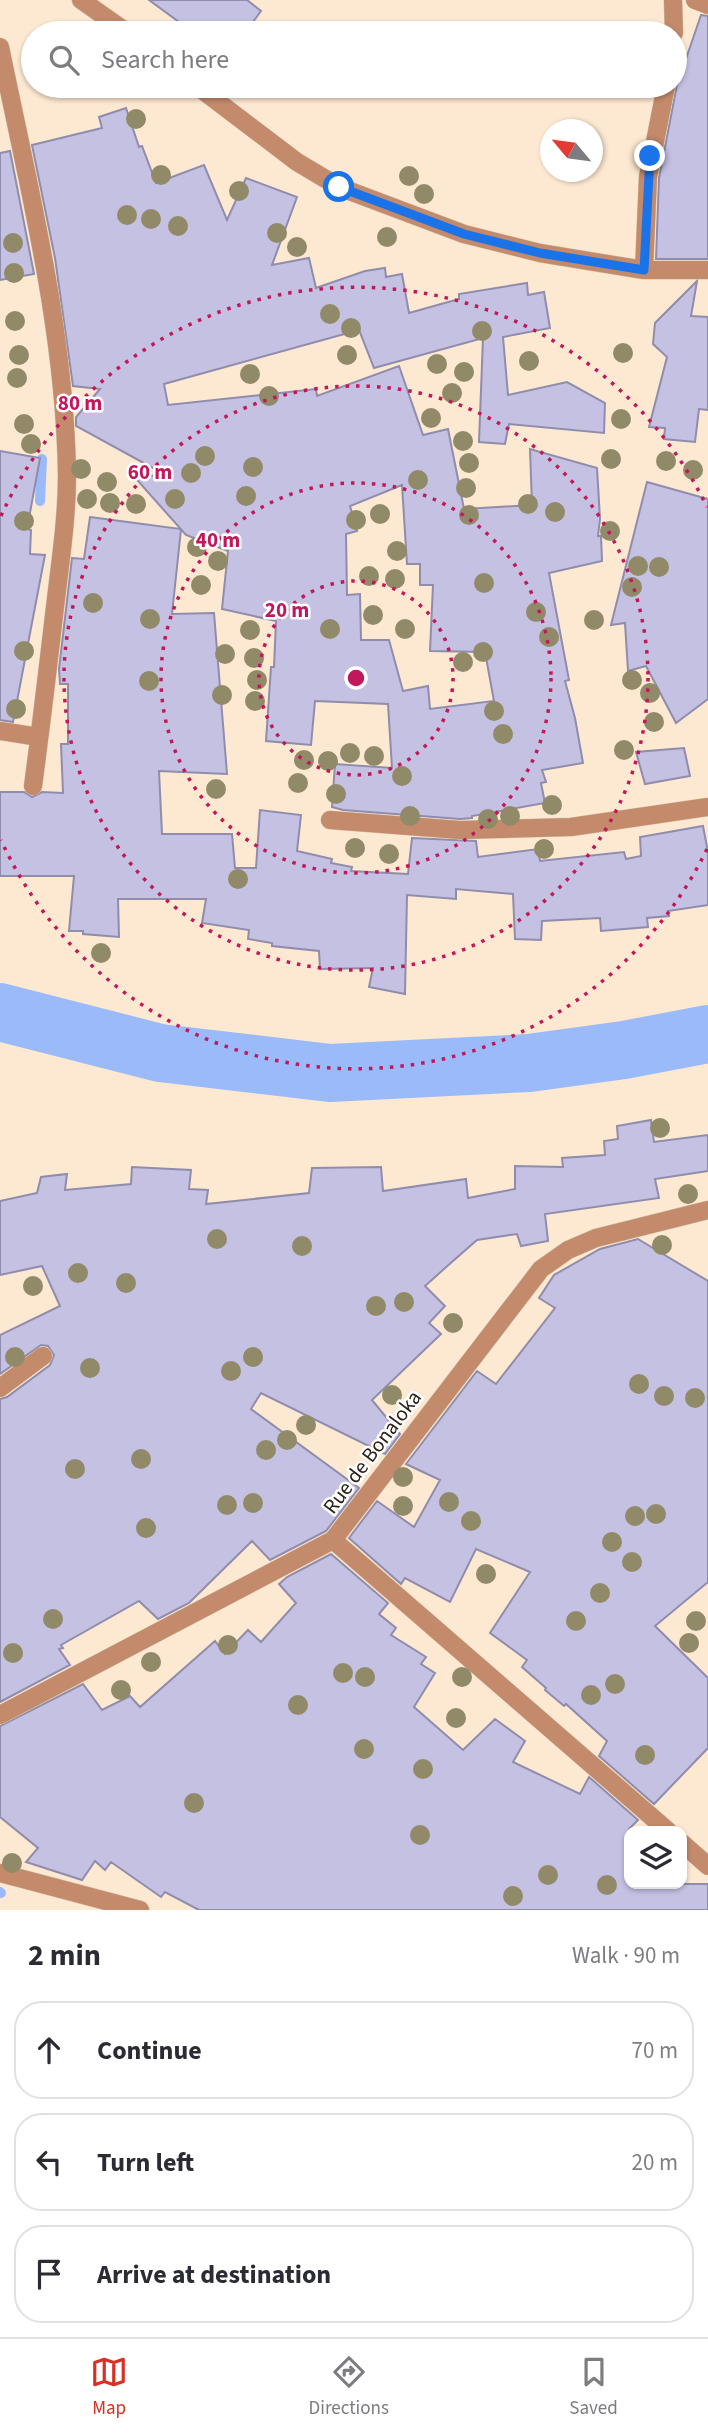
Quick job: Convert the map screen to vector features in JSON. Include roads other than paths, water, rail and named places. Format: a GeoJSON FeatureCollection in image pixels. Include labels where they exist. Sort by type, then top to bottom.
{"type":"FeatureCollection","features":[{"type":"Feature","properties":{"kind":"street"},"geometry":{"type":"LineString","coordinates":[[82,0],[111,21]]}},
{"type":"Feature","properties":{"kind":"street"},"geometry":{"type":"LineString","coordinates":[[673,0],[674,21]]}},
{"type":"Feature","properties":{"kind":"street"},"geometry":{"type":"LineString","coordinates":[[695,0],[708,5]]}},
{"type":"Feature","properties":{"kind":"street"},"geometry":{"type":"LineString","coordinates":[[0,47],[42,244],[60,360],[66,432],[67,480],[59,573],[33,786]]}},
{"type":"Feature","properties":{"kind":"street"},"geometry":{"type":"LineString","coordinates":[[213,98],[297,162],[339,187],[464,234],[540,253],[644,270],[708,270]]}},
{"type":"Feature","properties":{"kind":"street"},"geometry":{"type":"LineString","coordinates":[[644,270],[648,177],[664,98]]}},
{"type":"Feature","properties":{"kind":"street"},"geometry":{"type":"LineString","coordinates":[[0,731],[39,737]]}},
{"type":"Feature","properties":{"kind":"street"},"geometry":{"type":"LineString","coordinates":[[330,820],[460,830],[557,827],[708,807]]}},
{"type":"Feature","properties":{"kind":"street","name":"Rue de Bonaloka"},"geometry":{"type":"LineString","coordinates":[[0,1715],[333,1540],[541,1269],[568,1250],[596,1238],[708,1210]]}},
{"type":"Feature","properties":{"kind":"street"},"geometry":{"type":"LineString","coordinates":[[0,1388],[43,1356]]}},
{"type":"Feature","properties":{"kind":"street"},"geometry":{"type":"LineString","coordinates":[[333,1540],[662,1826]]}},
{"type":"Feature","properties":{"kind":"street"},"geometry":{"type":"LineString","coordinates":[[687,1847],[708,1866]]}},
{"type":"Feature","properties":{"kind":"street"},"geometry":{"type":"LineString","coordinates":[[0,1873],[140,1910]]}},
{"type":"Feature","properties":{"kind":"waterway"},"geometry":{"type":"LineString","coordinates":[[40,501],[42,459]]}},
{"type":"Feature","properties":{"kind":"waterway"},"geometry":{"type":"LineString","coordinates":[[0,1012],[160,1053],[330,1073],[529,1063],[624,1050],[708,1034]]}}]}
